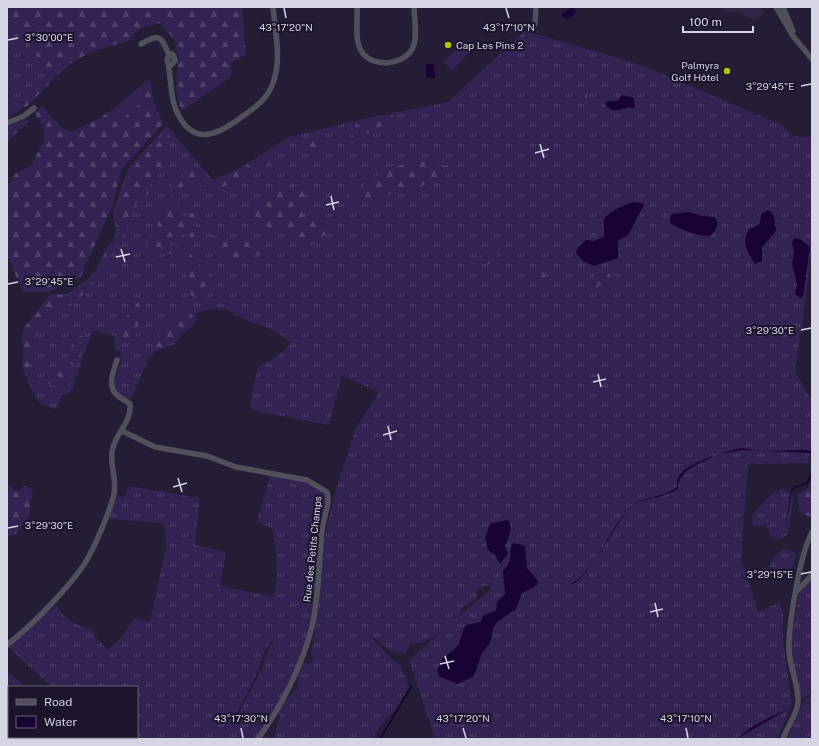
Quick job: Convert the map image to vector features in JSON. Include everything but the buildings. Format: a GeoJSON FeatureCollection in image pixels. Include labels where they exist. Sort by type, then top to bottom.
{"type":"FeatureCollection","features":[{"type":"Feature","properties":{"kind":"street"},"geometry":{"type":"LineString","coordinates":[[141,44],[152,38],[159,37],[162,39],[169,55],[174,56],[175,58],[169,67],[178,116],[191,130],[203,134],[216,134],[256,107],[268,94],[277,70],[273,7]]}},
{"type":"Feature","properties":{"kind":"street"},"geometry":{"type":"LineString","coordinates":[[357,7],[359,44],[362,52],[373,61],[380,62],[401,60],[407,57],[411,52],[415,41],[414,7]]}},
{"type":"Feature","properties":{"kind":"street"},"geometry":{"type":"LineString","coordinates":[[534,24],[536,7]]}},
{"type":"Feature","properties":{"kind":"street"},"geometry":{"type":"LineString","coordinates":[[776,7],[786,25],[812,59]]}},
{"type":"Feature","properties":{"kind":"street"},"geometry":{"type":"LineString","coordinates":[[783,7],[798,40]]}},
{"type":"Feature","properties":{"kind":"street"},"geometry":{"type":"LineString","coordinates":[[7,123],[24,116],[34,108]]}},
{"type":"Feature","properties":{"kind":"street"},"geometry":{"type":"LineString","coordinates":[[7,645],[47,607],[84,566],[107,516],[114,493],[116,477],[112,452],[128,419],[130,408],[130,404],[116,394],[112,389],[117,360]]}},
{"type":"Feature","properties":{"kind":"street","name":"Rue des Petits Champs"},"geometry":{"type":"LineString","coordinates":[[122,431],[155,447],[207,456],[236,467],[307,480],[327,492],[329,497],[322,528],[312,626],[297,670],[268,725],[258,739]]}},
{"type":"Feature","properties":{"kind":"street"},"geometry":{"type":"LineString","coordinates":[[783,739],[798,704],[789,650],[789,636],[796,591],[805,549],[812,532]]}},
{"type":"Feature","properties":{"kind":"street"},"geometry":{"type":"LineString","coordinates":[[796,591],[812,575]]}},
{"type":"Feature","properties":{"kind":"shaded area"},"geometry":{"type":"Polygon","coordinates":[[[723,7],[760,7],[766,14],[755,20],[744,16],[743,13],[723,11],[723,7]]]}},
{"type":"Feature","properties":{"kind":"green space"},"geometry":{"type":"Polygon","coordinates":[[[7,7],[242,7],[246,55],[231,63],[231,77],[181,111],[176,89],[178,55],[174,39],[160,23],[139,29],[128,41],[93,51],[71,63],[54,78],[7,19],[7,7]]]}},
{"type":"Feature","properties":{"kind":"green space"},"geometry":{"type":"Polygon","coordinates":[[[7,19],[54,78],[50,83],[39,83],[22,102],[21,109],[12,115],[7,91],[7,19]]]}},
{"type":"Feature","properties":{"kind":"green space"},"geometry":{"type":"Polygon","coordinates":[[[525,31],[638,64],[782,125],[792,136],[812,137],[812,244],[795,371],[812,402],[812,439],[808,463],[748,464],[741,559],[758,612],[779,603],[783,611],[783,641],[792,704],[777,739],[435,739],[409,660],[441,632],[422,643],[410,644],[405,654],[390,651],[373,637],[385,653],[400,664],[409,686],[394,712],[386,718],[372,739],[262,739],[265,735],[271,738],[274,737],[280,716],[278,712],[283,703],[298,686],[298,675],[303,663],[310,664],[313,661],[311,653],[315,630],[322,547],[335,493],[356,428],[379,392],[342,376],[329,425],[252,410],[250,402],[258,367],[278,356],[291,343],[269,329],[228,311],[217,309],[209,309],[195,314],[197,318],[190,329],[183,332],[175,344],[158,350],[150,357],[130,400],[121,396],[115,386],[115,380],[121,357],[120,351],[115,350],[115,336],[94,330],[92,331],[71,392],[62,395],[59,405],[55,409],[39,403],[28,382],[22,366],[24,353],[22,339],[24,327],[51,294],[67,294],[90,278],[97,268],[106,248],[113,242],[116,234],[113,212],[128,169],[167,126],[213,180],[242,167],[289,137],[364,119],[448,102],[525,31]],[[488,585],[478,588],[476,599],[463,606],[458,617],[492,589],[488,585]]]}},
{"type":"Feature","properties":{"kind":"green space"},"geometry":{"type":"Polygon","coordinates":[[[461,45],[469,53],[452,71],[443,62],[461,45]]]}},
{"type":"Feature","properties":{"kind":"green space"},"geometry":{"type":"Polygon","coordinates":[[[150,79],[153,99],[163,124],[122,168],[112,207],[80,278],[47,292],[23,292],[7,255],[7,187],[15,174],[32,165],[44,139],[45,134],[40,121],[34,112],[42,106],[61,127],[71,132],[98,119],[115,108],[123,118],[139,104],[131,94],[150,79]]]}},
{"type":"Feature","properties":{"kind":"green space"},"geometry":{"type":"Polygon","coordinates":[[[39,83],[50,83],[26,107],[21,107],[25,96],[39,83]]]}},
{"type":"Feature","properties":{"kind":"green space"},"geometry":{"type":"Polygon","coordinates":[[[575,89],[588,95],[586,100],[573,92],[575,89]]]}},
{"type":"Feature","properties":{"kind":"green space"},"geometry":{"type":"Polygon","coordinates":[[[7,91],[12,115],[7,119],[7,91]]]}},
{"type":"Feature","properties":{"kind":"green space"},"geometry":{"type":"Polygon","coordinates":[[[131,94],[139,104],[123,118],[115,108],[131,94]]]}},
{"type":"Feature","properties":{"kind":"green space"},"geometry":{"type":"Polygon","coordinates":[[[393,115],[400,119],[394,130],[388,130],[382,127],[363,137],[354,137],[352,133],[356,124],[360,126],[367,121],[374,122],[376,118],[381,117],[384,120],[393,115]]]}},
{"type":"Feature","properties":{"kind":"green space"},"geometry":{"type":"Polygon","coordinates":[[[23,120],[29,121],[7,142],[7,127],[23,120]]]}},
{"type":"Feature","properties":{"kind":"green space"},"geometry":{"type":"Polygon","coordinates":[[[166,132],[171,138],[164,158],[166,162],[156,178],[150,181],[149,193],[136,203],[138,212],[130,217],[124,237],[118,244],[115,212],[128,176],[141,157],[166,132]]]}},
{"type":"Feature","properties":{"kind":"green space"},"geometry":{"type":"Polygon","coordinates":[[[315,136],[321,138],[322,141],[327,139],[329,142],[319,150],[319,153],[310,156],[305,143],[315,136]]]}},
{"type":"Feature","properties":{"kind":"green space"},"geometry":{"type":"Polygon","coordinates":[[[275,155],[273,163],[259,164],[258,169],[242,175],[228,185],[214,188],[214,184],[221,178],[245,168],[258,159],[275,155]]]}},
{"type":"Feature","properties":{"kind":"green space"},"geometry":{"type":"Polygon","coordinates":[[[418,160],[445,166],[455,162],[456,167],[448,170],[441,178],[431,178],[430,182],[417,188],[398,189],[377,202],[365,203],[351,200],[347,197],[349,192],[362,190],[370,180],[378,175],[395,167],[418,160]]]}},
{"type":"Feature","properties":{"kind":"green space"},"geometry":{"type":"Polygon","coordinates":[[[186,162],[197,169],[204,181],[201,183],[201,188],[191,188],[184,184],[180,192],[180,214],[184,216],[193,213],[196,216],[195,221],[192,223],[195,225],[194,239],[189,239],[177,231],[172,234],[175,241],[170,245],[165,253],[156,258],[154,254],[154,247],[149,248],[148,245],[152,232],[155,228],[159,233],[160,231],[155,219],[173,196],[173,191],[169,189],[174,182],[175,176],[178,175],[183,182],[185,181],[184,166],[186,162]]]}},
{"type":"Feature","properties":{"kind":"green space"},"geometry":{"type":"Polygon","coordinates":[[[298,185],[306,193],[300,203],[303,215],[312,216],[320,220],[327,229],[328,234],[321,237],[311,245],[295,241],[282,232],[241,216],[241,212],[248,210],[250,203],[283,188],[298,185]]]}},
{"type":"Feature","properties":{"kind":"green space"},"geometry":{"type":"Polygon","coordinates":[[[211,236],[232,238],[244,242],[247,238],[265,248],[265,253],[239,259],[226,258],[212,250],[204,242],[211,236]]]}},
{"type":"Feature","properties":{"kind":"green space"},"geometry":{"type":"Polygon","coordinates":[[[174,244],[190,253],[202,269],[219,284],[207,296],[194,297],[184,289],[186,266],[184,261],[176,254],[169,254],[171,247],[174,244]]]}},
{"type":"Feature","properties":{"kind":"green space"},"geometry":{"type":"Polygon","coordinates":[[[108,247],[112,249],[112,252],[93,283],[76,302],[48,298],[52,294],[67,295],[84,284],[96,270],[108,247]]]}},
{"type":"Feature","properties":{"kind":"green space"},"geometry":{"type":"Polygon","coordinates":[[[482,252],[489,255],[497,252],[498,261],[495,263],[485,264],[479,258],[482,252]]]}},
{"type":"Feature","properties":{"kind":"green space"},"geometry":{"type":"Polygon","coordinates":[[[543,271],[545,275],[543,281],[538,282],[538,272],[543,271]]]}},
{"type":"Feature","properties":{"kind":"green space"},"geometry":{"type":"Polygon","coordinates":[[[595,273],[609,273],[614,281],[611,288],[604,289],[600,284],[597,289],[591,289],[590,284],[595,273]]]}},
{"type":"Feature","properties":{"kind":"green space"},"geometry":{"type":"Polygon","coordinates":[[[139,300],[141,300],[141,316],[135,334],[137,338],[133,341],[123,340],[117,327],[132,311],[139,300]]]}},
{"type":"Feature","properties":{"kind":"green space"},"geometry":{"type":"Polygon","coordinates":[[[47,301],[53,303],[71,303],[72,305],[53,307],[48,310],[35,339],[29,362],[29,374],[23,366],[25,327],[47,301]]]}},
{"type":"Feature","properties":{"kind":"green space"},"geometry":{"type":"Polygon","coordinates":[[[190,312],[194,318],[175,339],[161,348],[152,350],[152,345],[159,342],[160,330],[167,321],[178,315],[190,312]]]}},
{"type":"Feature","properties":{"kind":"green space"},"geometry":{"type":"Polygon","coordinates":[[[79,335],[83,337],[86,343],[75,369],[67,358],[72,345],[78,340],[79,335]]]}},
{"type":"Feature","properties":{"kind":"green space"},"geometry":{"type":"Polygon","coordinates":[[[63,364],[67,372],[72,374],[73,379],[67,391],[45,382],[55,383],[59,381],[56,371],[63,364]]]}},
{"type":"Feature","properties":{"kind":"green space"},"geometry":{"type":"Polygon","coordinates":[[[270,475],[302,480],[326,492],[327,498],[313,611],[305,645],[283,694],[267,724],[255,739],[92,739],[138,738],[138,686],[51,686],[7,646],[46,613],[52,611],[51,610],[57,605],[59,610],[71,621],[92,629],[95,637],[108,650],[120,639],[134,619],[150,621],[166,548],[165,524],[104,518],[115,496],[124,498],[129,486],[200,498],[195,545],[226,552],[220,586],[273,597],[277,571],[272,528],[257,522],[270,475]],[[274,639],[266,648],[258,671],[236,715],[238,715],[261,671],[269,648],[273,644],[274,639]]]}},
{"type":"Feature","properties":{"kind":"green space"},"geometry":{"type":"Polygon","coordinates":[[[812,478],[812,517],[801,514],[797,494],[808,488],[812,478]]]}},
{"type":"Feature","properties":{"kind":"green space"},"geometry":{"type":"Polygon","coordinates":[[[12,485],[15,492],[21,490],[24,486],[31,488],[33,495],[30,503],[29,516],[16,534],[7,537],[7,494],[9,490],[7,486],[12,485]]]}},
{"type":"Feature","properties":{"kind":"green space"},"geometry":{"type":"Polygon","coordinates":[[[782,489],[794,496],[787,535],[780,539],[771,537],[765,523],[763,525],[753,526],[752,516],[770,495],[782,489]]]}},
{"type":"Feature","properties":{"kind":"green space"},"geometry":{"type":"Polygon","coordinates":[[[784,549],[796,553],[791,572],[784,572],[775,579],[769,575],[771,563],[777,554],[784,549]]]}},
{"type":"Feature","properties":{"kind":"green space"},"geometry":{"type":"Polygon","coordinates":[[[812,577],[812,692],[801,699],[791,651],[791,638],[799,594],[812,577]]]}},
{"type":"Feature","properties":{"kind":"green space"},"geometry":{"type":"Polygon","coordinates":[[[7,671],[24,686],[8,686],[8,697],[7,671]]]}},
{"type":"Feature","properties":{"kind":"green space"},"geometry":{"type":"Polygon","coordinates":[[[812,695],[812,739],[787,739],[804,701],[812,695]]]}},
{"type":"Feature","properties":{"kind":"green space"},"geometry":{"type":"Polygon","coordinates":[[[7,703],[8,738],[90,738],[7,739],[7,703]]]}},
{"type":"Feature","properties":{"kind":"water"},"geometry":{"type":"Polygon","coordinates":[[[573,7],[577,12],[568,19],[563,18],[562,13],[573,7]]]}},
{"type":"Feature","properties":{"kind":"water"},"geometry":{"type":"Polygon","coordinates":[[[426,64],[434,64],[435,78],[426,78],[426,64]]]}},
{"type":"Feature","properties":{"kind":"water"},"geometry":{"type":"Polygon","coordinates":[[[622,95],[634,98],[635,107],[614,110],[606,106],[605,103],[608,101],[617,101],[622,95]]]}},
{"type":"Feature","properties":{"kind":"water"},"geometry":{"type":"Polygon","coordinates":[[[634,202],[642,203],[644,205],[628,235],[619,240],[618,258],[594,266],[583,261],[576,253],[578,247],[586,240],[593,241],[604,237],[604,220],[606,217],[617,209],[634,202]]]}},
{"type":"Feature","properties":{"kind":"water"},"geometry":{"type":"Polygon","coordinates":[[[766,211],[770,211],[774,216],[776,231],[762,247],[762,261],[755,264],[746,248],[746,234],[751,228],[760,223],[761,214],[766,211]]]}},
{"type":"Feature","properties":{"kind":"water"},"geometry":{"type":"Polygon","coordinates":[[[689,212],[702,216],[715,217],[718,224],[711,235],[703,236],[678,228],[670,223],[672,214],[689,212]]]}},
{"type":"Feature","properties":{"kind":"water"},"geometry":{"type":"Polygon","coordinates":[[[794,238],[800,239],[810,247],[803,297],[800,298],[795,294],[797,284],[792,264],[794,253],[792,242],[794,238]]]}},
{"type":"Feature","properties":{"kind":"water"},"geometry":{"type":"Polygon","coordinates":[[[741,448],[759,451],[743,450],[719,454],[741,448]]]}},
{"type":"Feature","properties":{"kind":"water"},"geometry":{"type":"Polygon","coordinates":[[[806,450],[812,451],[812,453],[764,451],[806,450]]]}},
{"type":"Feature","properties":{"kind":"water"},"geometry":{"type":"Polygon","coordinates":[[[713,455],[685,472],[681,477],[678,489],[662,496],[644,500],[630,508],[636,503],[646,499],[662,494],[668,493],[673,490],[677,487],[677,480],[684,471],[713,455]]]}},
{"type":"Feature","properties":{"kind":"water"},"geometry":{"type":"Polygon","coordinates":[[[812,470],[812,476],[808,484],[795,488],[792,491],[784,536],[791,490],[794,487],[806,483],[812,470]]]}},
{"type":"Feature","properties":{"kind":"water"},"geometry":{"type":"Polygon","coordinates":[[[629,509],[617,525],[593,564],[584,575],[577,582],[570,584],[588,570],[616,526],[623,516],[629,509]]]}},
{"type":"Feature","properties":{"kind":"water"},"geometry":{"type":"Polygon","coordinates":[[[506,520],[509,521],[510,524],[510,534],[505,546],[508,554],[500,564],[495,555],[488,550],[485,538],[490,524],[506,520]]]}},
{"type":"Feature","properties":{"kind":"water"},"geometry":{"type":"Polygon","coordinates":[[[514,543],[525,546],[527,568],[538,581],[537,585],[522,593],[516,609],[497,622],[493,628],[490,643],[482,653],[474,676],[458,684],[440,677],[437,671],[443,658],[458,646],[464,628],[467,625],[480,622],[484,615],[496,611],[497,602],[505,594],[503,571],[510,561],[511,545],[514,543]]]}},
{"type":"Feature","properties":{"kind":"water"},"geometry":{"type":"Polygon","coordinates":[[[411,685],[412,687],[381,739],[379,739],[411,685]]]}},
{"type":"Feature","properties":{"kind":"water"},"geometry":{"type":"Polygon","coordinates":[[[792,707],[736,739],[753,726],[792,707]]]}},
{"type":"Feature","properties":{"kind":"place","name":"Cap Les Pins 2"},"geometry":{"type":"Point","coordinates":[448,45]}},
{"type":"Feature","properties":{"kind":"place","name":"Palmyra Golf Hôtel"},"geometry":{"type":"Point","coordinates":[727,71]}}]}
